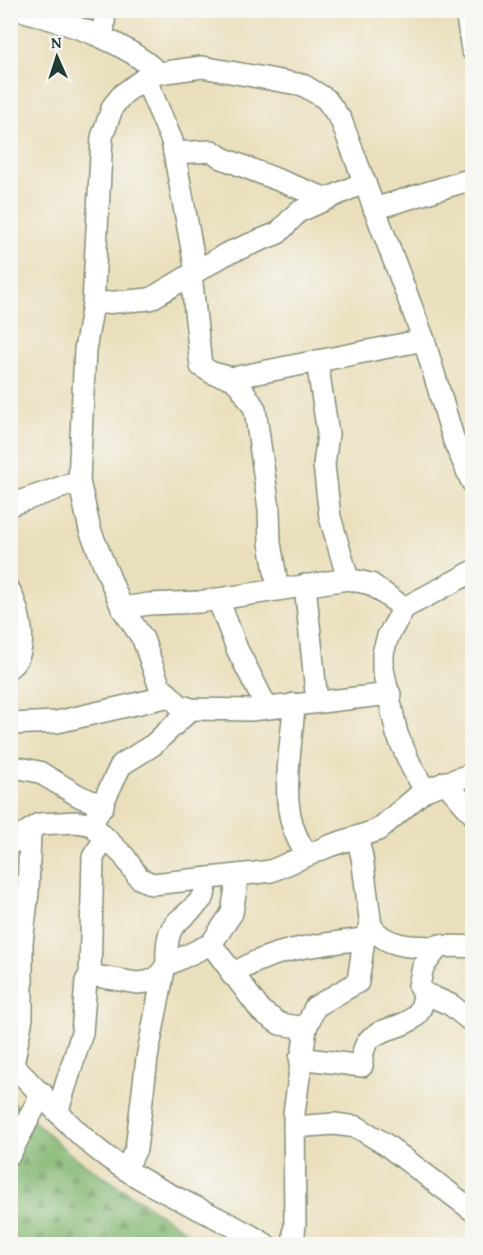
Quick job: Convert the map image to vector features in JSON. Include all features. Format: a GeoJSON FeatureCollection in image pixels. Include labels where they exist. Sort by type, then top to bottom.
{"type":"FeatureCollection","features":[{"type":"Feature","properties":{"kind":"street"},"geometry":{"type":"LineString","coordinates":[[21,10],[103,36],[142,58],[152,75],[172,141],[194,272],[201,366],[212,373],[232,378],[424,340]]}},
{"type":"Feature","properties":{"kind":"street"},"geometry":{"type":"LineString","coordinates":[[103,36],[105,10]]}},
{"type":"Feature","properties":{"kind":"street"},"geometry":{"type":"LineString","coordinates":[[466,10],[472,51]]}},
{"type":"Feature","properties":{"kind":"street"},"geometry":{"type":"LineString","coordinates":[[390,694],[251,710],[191,709],[179,705],[159,685],[142,639],[122,608],[90,530],[79,481],[85,350],[93,304],[102,137],[113,106],[123,94],[152,75],[202,67],[303,85],[326,99],[341,120],[424,340],[454,441],[472,482]]}},
{"type":"Feature","properties":{"kind":"street"},"geometry":{"type":"LineString","coordinates":[[174,153],[212,151],[222,159],[327,199]]}},
{"type":"Feature","properties":{"kind":"street"},"geometry":{"type":"LineString","coordinates":[[374,209],[472,179]]}},
{"type":"Feature","properties":{"kind":"street"},"geometry":{"type":"LineString","coordinates":[[93,304],[150,299],[181,283],[194,272],[226,254],[278,233],[298,212],[365,183]]}},
{"type":"Feature","properties":{"kind":"street"},"geometry":{"type":"LineString","coordinates":[[317,361],[328,434],[324,465],[330,517],[348,579]]}},
{"type":"Feature","properties":{"kind":"street"},"geometry":{"type":"LineString","coordinates":[[232,378],[241,387],[258,418],[270,543],[278,589]]}},
{"type":"Feature","properties":{"kind":"street"},"geometry":{"type":"LineString","coordinates":[[10,504],[79,481]]}},
{"type":"Feature","properties":{"kind":"street"},"geometry":{"type":"LineString","coordinates":[[425,790],[397,734],[383,669],[383,653],[398,615],[404,608],[414,600],[472,572]]}},
{"type":"Feature","properties":{"kind":"street"},"geometry":{"type":"LineString","coordinates":[[122,608],[218,599],[348,579],[371,584],[404,608]]}},
{"type":"Feature","properties":{"kind":"street"},"geometry":{"type":"LineString","coordinates":[[305,585],[317,702]]}},
{"type":"Feature","properties":{"kind":"street"},"geometry":{"type":"LineString","coordinates":[[10,591],[22,646],[19,660],[10,667]]}},
{"type":"Feature","properties":{"kind":"street"},"geometry":{"type":"LineString","coordinates":[[218,599],[237,649],[267,708]]}},
{"type":"Feature","properties":{"kind":"street"},"geometry":{"type":"LineString","coordinates":[[10,724],[57,722],[170,696]]}},
{"type":"Feature","properties":{"kind":"street"},"geometry":{"type":"LineString","coordinates":[[294,704],[286,787],[297,838],[308,855]]}},
{"type":"Feature","properties":{"kind":"street"},"geometry":{"type":"LineString","coordinates":[[58,1110],[80,1042],[86,981],[90,975],[90,885],[103,806],[121,765],[153,745],[191,709]]}},
{"type":"Feature","properties":{"kind":"street"},"geometry":{"type":"LineString","coordinates":[[10,766],[39,772],[79,796],[103,806]]}},
{"type":"Feature","properties":{"kind":"street"},"geometry":{"type":"LineString","coordinates":[[10,844],[39,824],[54,821],[77,822],[99,832],[124,856],[139,878],[152,884],[271,871],[378,830],[425,790],[472,774]]}},
{"type":"Feature","properties":{"kind":"street"},"geometry":{"type":"LineString","coordinates":[[445,782],[472,813]]}},
{"type":"Feature","properties":{"kind":"street"},"geometry":{"type":"LineString","coordinates":[[30,830],[29,882],[22,943],[22,1018],[12,1064],[58,1110],[74,1130],[126,1168],[265,1245]]}},
{"type":"Feature","properties":{"kind":"street"},"geometry":{"type":"LineString","coordinates":[[293,1245],[296,1224],[294,1127],[300,1058],[306,1028],[315,1007],[358,982],[367,933],[362,857],[357,837]]}},
{"type":"Feature","properties":{"kind":"street"},"geometry":{"type":"LineString","coordinates":[[90,975],[136,983],[157,978],[166,967],[211,944],[232,914],[238,875]]}},
{"type":"Feature","properties":{"kind":"street"},"geometry":{"type":"LineString","coordinates":[[126,1168],[136,1149],[147,1058],[166,967],[168,934],[176,921],[204,896],[207,878]]}},
{"type":"Feature","properties":{"kind":"street"},"geometry":{"type":"LineString","coordinates":[[232,975],[247,965],[290,950],[367,933],[377,935],[391,944],[472,947]]}},
{"type":"Feature","properties":{"kind":"street"},"geometry":{"type":"LineString","coordinates":[[211,944],[261,1011],[280,1024],[306,1028]]}},
{"type":"Feature","properties":{"kind":"street"},"geometry":{"type":"LineString","coordinates":[[300,1058],[362,1066],[362,1050],[376,1032],[417,1018],[423,1006],[424,993],[419,981],[423,967],[440,945]]}},
{"type":"Feature","properties":{"kind":"street"},"geometry":{"type":"LineString","coordinates":[[424,993],[451,1005],[472,1022]]}},
{"type":"Feature","properties":{"kind":"street"},"geometry":{"type":"LineString","coordinates":[[10,1154],[42,1094]]}},
{"type":"Feature","properties":{"kind":"street"},"geometry":{"type":"LineString","coordinates":[[294,1127],[334,1124],[357,1127],[385,1144],[472,1210]]}},
{"type":"Feature","properties":{"kind":"green space"},"geometry":{"type":"Polygon","coordinates":[[[10,1099],[70,1154],[205,1244],[11,1244],[10,1099]]]}}]}
